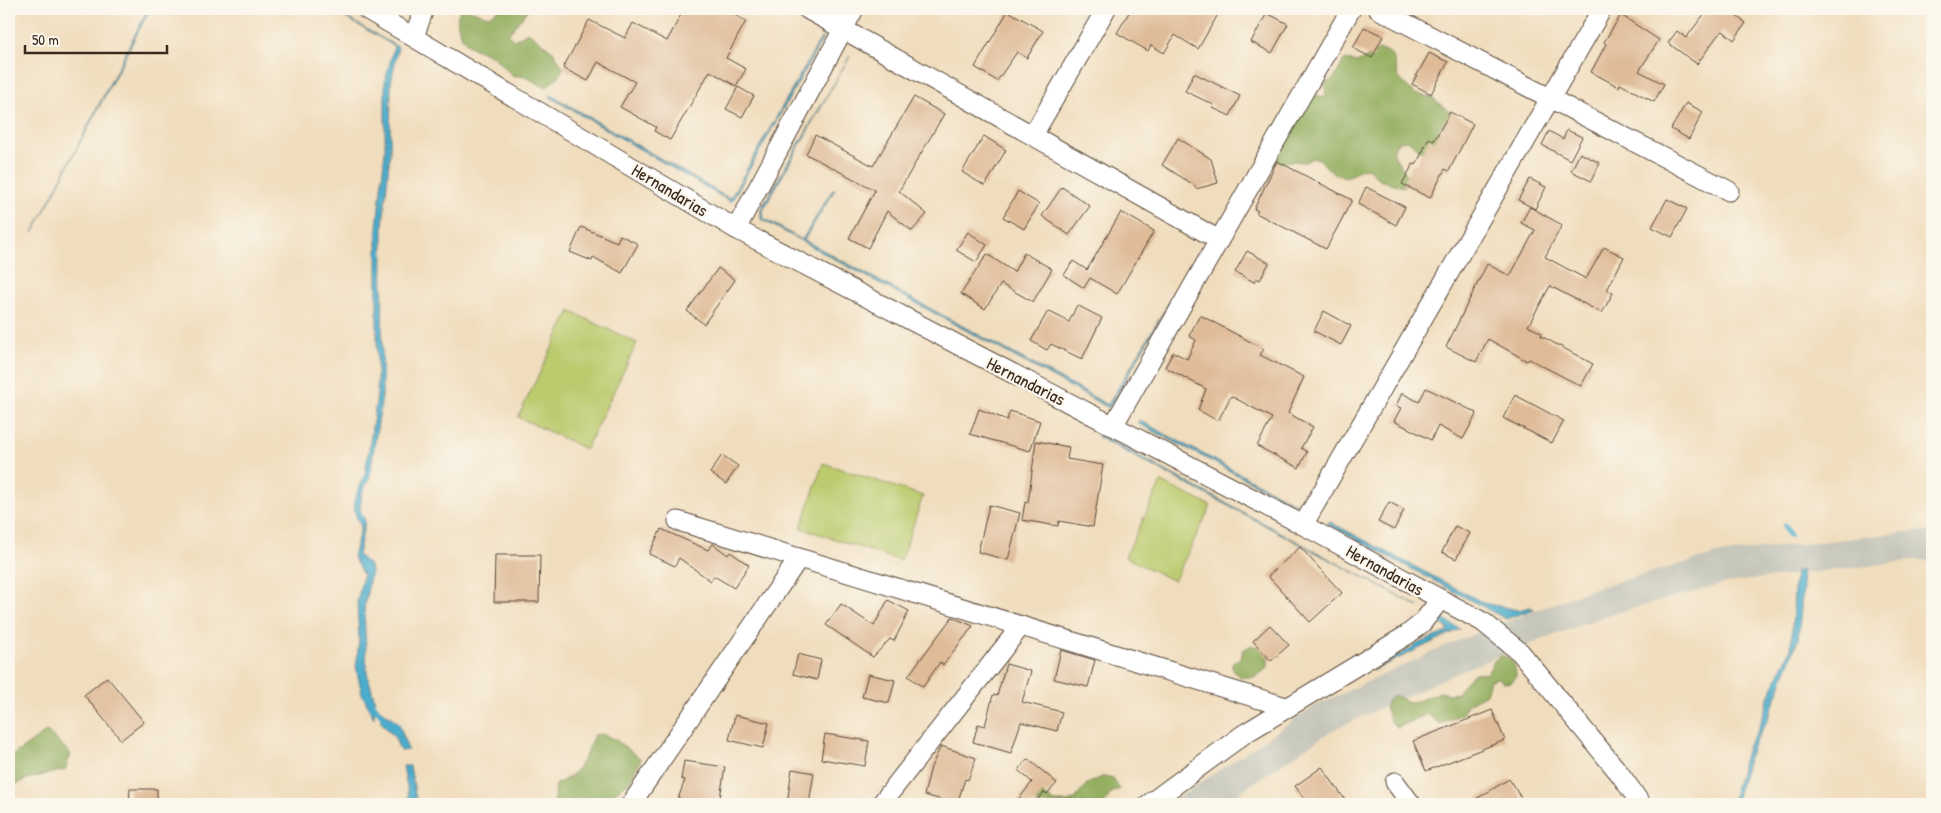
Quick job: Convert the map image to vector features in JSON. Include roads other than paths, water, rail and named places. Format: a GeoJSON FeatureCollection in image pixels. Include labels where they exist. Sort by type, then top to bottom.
{"type":"FeatureCollection","features":[{"type":"Feature","properties":{"kind":"street","name":"Hernandarias"},"geometry":{"type":"LineString","coordinates":[[366,9],[736,229],[1303,525],[1483,622],[1520,652],[1620,774],[1641,804]]}},
{"type":"Feature","properties":{"kind":"street"},"geometry":{"type":"LineString","coordinates":[[414,37],[424,9]]}},
{"type":"Feature","properties":{"kind":"street"},"geometry":{"type":"LineString","coordinates":[[806,9],[1219,240]]}},
{"type":"Feature","properties":{"kind":"street"},"geometry":{"type":"LineString","coordinates":[[736,229],[854,9]]}},
{"type":"Feature","properties":{"kind":"street"},"geometry":{"type":"LineString","coordinates":[[1032,135],[1106,9]]}},
{"type":"Feature","properties":{"kind":"street"},"geometry":{"type":"LineString","coordinates":[[1113,426],[1351,9]]}},
{"type":"Feature","properties":{"kind":"street"},"geometry":{"type":"LineString","coordinates":[[1378,9],[1729,191]]}},
{"type":"Feature","properties":{"kind":"street"},"geometry":{"type":"LineString","coordinates":[[1303,525],[1602,9]]}},
{"type":"Feature","properties":{"kind":"street"},"geometry":{"type":"LineString","coordinates":[[678,521],[1286,707]]}},
{"type":"Feature","properties":{"kind":"street"},"geometry":{"type":"LineString","coordinates":[[631,804],[799,558]]}},
{"type":"Feature","properties":{"kind":"street"},"geometry":{"type":"LineString","coordinates":[[1149,804],[1244,734],[1407,635],[1422,623],[1440,600]]}},
{"type":"Feature","properties":{"kind":"street"},"geometry":{"type":"LineString","coordinates":[[881,804],[1021,626]]}},
{"type":"Feature","properties":{"kind":"street"},"geometry":{"type":"LineString","coordinates":[[1395,782],[1411,804]]}},
{"type":"Feature","properties":{"kind":"water"},"geometry":{"type":"Polygon","coordinates":[[[148,9],[150,9],[33,233],[148,9]]]}},
{"type":"Feature","properties":{"kind":"water"},"geometry":{"type":"Polygon","coordinates":[[[331,9],[398,47],[391,83],[390,152],[383,227],[382,397],[369,480],[362,492],[360,510],[365,521],[358,555],[370,566],[371,571],[364,609],[367,673],[375,701],[374,718],[362,694],[356,667],[359,640],[357,603],[363,575],[353,557],[361,527],[355,513],[354,501],[365,474],[377,395],[377,227],[385,150],[385,82],[394,46],[331,9]]]}},
{"type":"Feature","properties":{"kind":"water"},"geometry":{"type":"Polygon","coordinates":[[[821,38],[823,38],[731,202],[550,97],[551,95],[730,199],[821,38]]]}},
{"type":"Feature","properties":{"kind":"water"},"geometry":{"type":"Polygon","coordinates":[[[850,56],[763,210],[763,218],[802,240],[833,189],[835,189],[804,240],[1108,405],[1202,247],[1109,408],[761,219],[761,209],[850,56]]]}},
{"type":"Feature","properties":{"kind":"water"},"geometry":{"type":"Polygon","coordinates":[[[1139,420],[1300,506],[1138,423],[1139,420]]]}},
{"type":"Feature","properties":{"kind":"water"},"geometry":{"type":"Polygon","coordinates":[[[1099,435],[1419,607],[1098,437],[1099,435]]]}},
{"type":"Feature","properties":{"kind":"water"},"geometry":{"type":"Polygon","coordinates":[[[1328,521],[1484,603],[1518,610],[1530,607],[1534,609],[1506,619],[1327,524],[1328,521]]]}},
{"type":"Feature","properties":{"kind":"water"},"geometry":{"type":"Polygon","coordinates":[[[1801,570],[1803,587],[1798,640],[1767,721],[1751,749],[1735,804],[1731,804],[1747,747],[1757,732],[1773,686],[1791,649],[1795,572],[1801,570]]]}},
{"type":"Feature","properties":{"kind":"water"},"geometry":{"type":"Polygon","coordinates":[[[1439,617],[1460,629],[1372,671],[1419,643],[1447,632],[1448,629],[1436,620],[1439,617]]]}},
{"type":"Feature","properties":{"kind":"water"},"geometry":{"type":"Polygon","coordinates":[[[381,710],[399,723],[408,750],[400,751],[395,738],[381,722],[381,710]]]}},
{"type":"Feature","properties":{"kind":"water"},"geometry":{"type":"Polygon","coordinates":[[[403,766],[410,766],[417,804],[410,804],[403,766]]]}},
{"type":"Feature","properties":{"kind":"waterway"},"geometry":{"type":"LineString","coordinates":[[1785,526],[1789,535]]}},
{"type":"Feature","properties":{"kind":"waterway"},"geometry":{"type":"LineString","coordinates":[[371,702],[386,720]]}}]}
